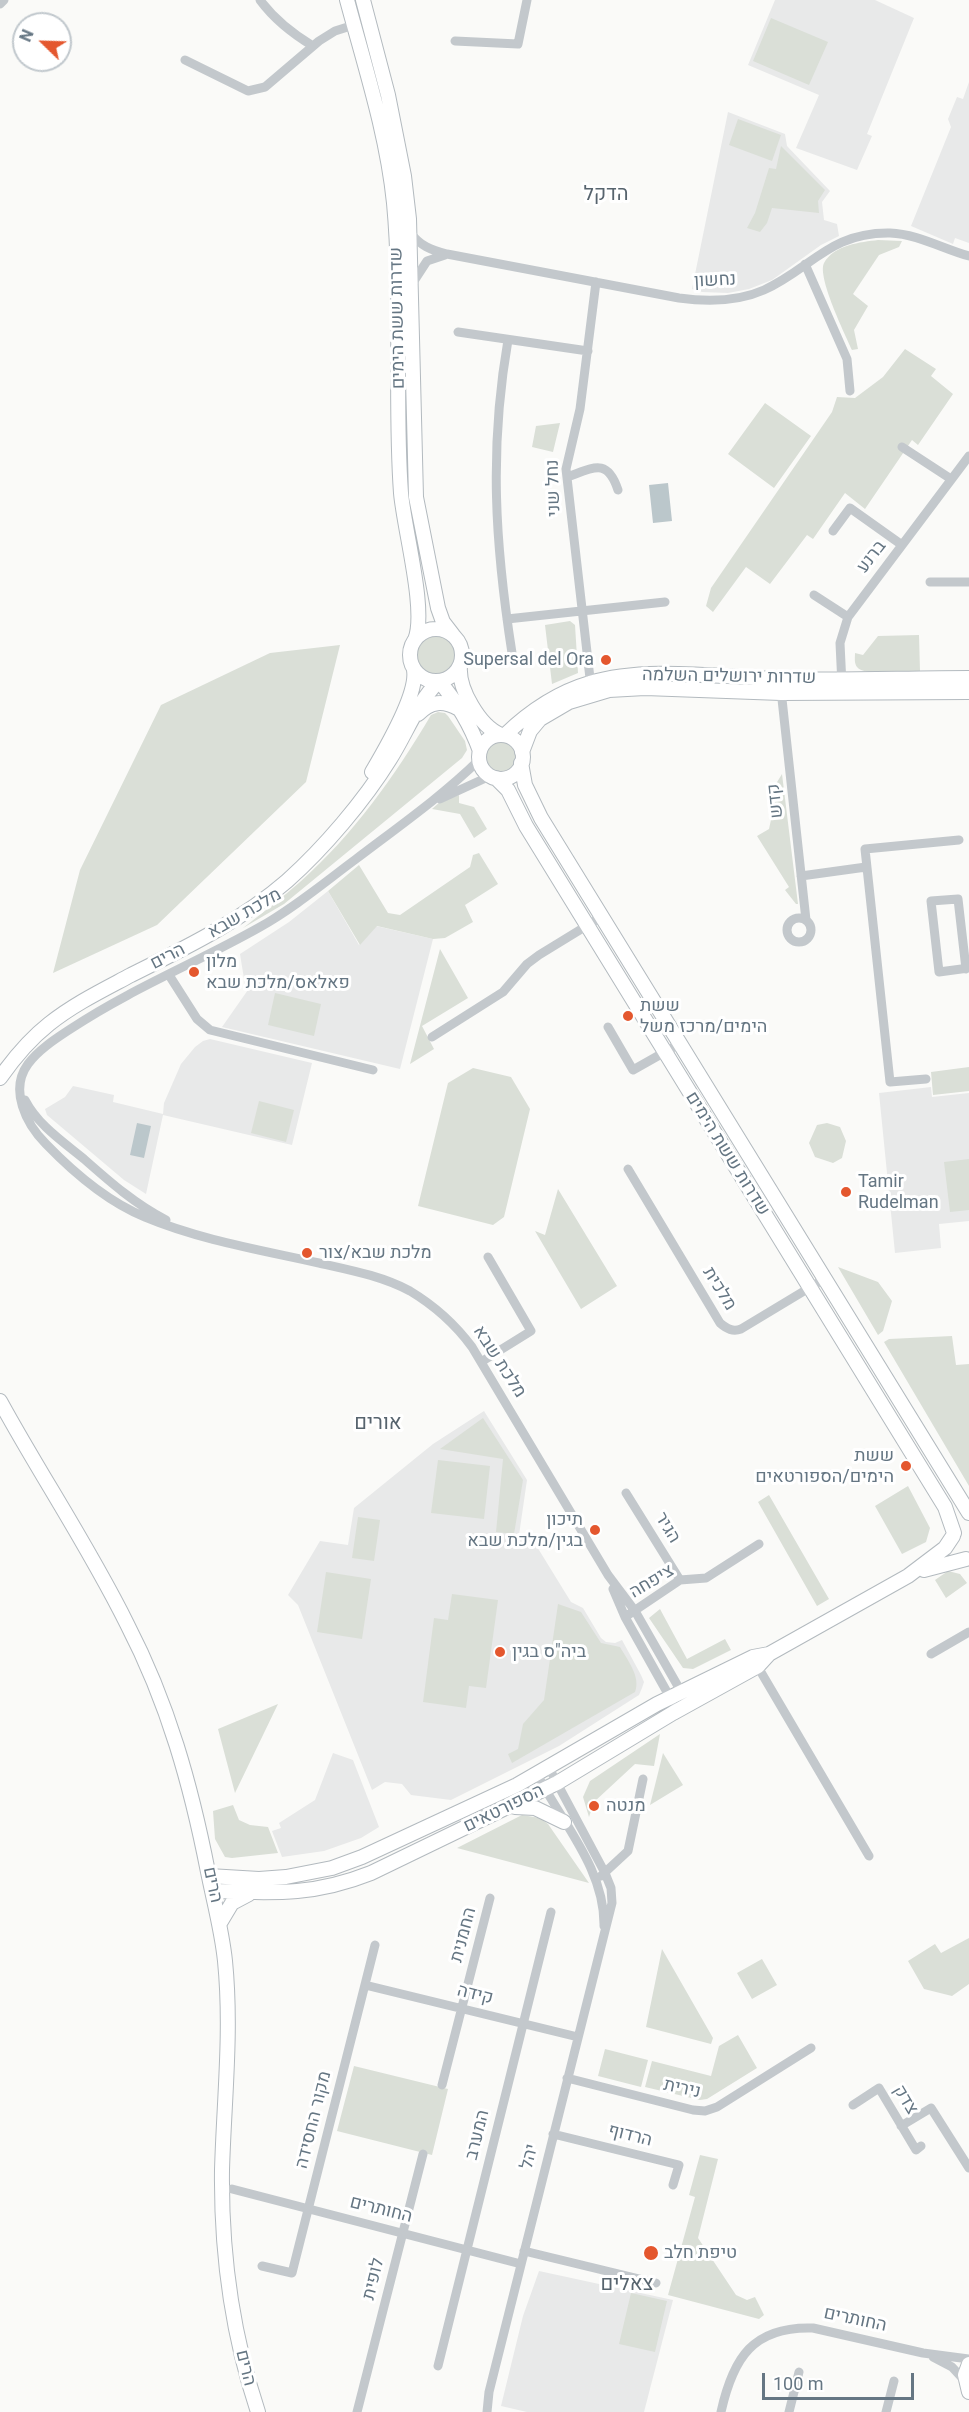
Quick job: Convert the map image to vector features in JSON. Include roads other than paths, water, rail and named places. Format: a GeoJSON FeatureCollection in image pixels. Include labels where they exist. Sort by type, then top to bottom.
{"type":"FeatureCollection","features":[{"type":"Feature","properties":{"kind":"main road","name":"שדרות ששת הימים"},"geometry":{"type":"LineString","coordinates":[[347,0],[381,128],[393,201],[397,272],[400,479],[419,610],[415,640]]}},
{"type":"Feature","properties":{"kind":"main road","name":"שדרות ששת הימים"},"geometry":{"type":"LineString","coordinates":[[363,0],[398,141],[405,184],[410,231],[417,507],[439,612],[453,635]]}},
{"type":"Feature","properties":{"kind":"main road"},"geometry":{"type":"LineString","coordinates":[[438,682],[459,709],[474,736],[482,769],[493,777],[513,775],[522,758],[516,741],[489,729],[481,720],[462,684],[460,666],[462,650],[453,635],[442,629],[431,629],[422,633],[415,640],[410,655],[414,670],[426,680],[438,682],[450,677],[460,666]]}},
{"type":"Feature","properties":{"kind":"main road","name":"הרים"},"geometry":{"type":"LineString","coordinates":[[333,832],[375,766],[394,731],[412,689],[414,670]]}},
{"type":"Feature","properties":{"kind":"main road","name":"שדרות ירושלים השלמה"},"geometry":{"type":"LineString","coordinates":[[503,735],[530,711],[549,699],[592,688],[609,690],[842,685],[969,678]]}},
{"type":"Feature","properties":{"kind":"main road","name":"הרים"},"geometry":{"type":"LineString","coordinates":[[0,1078],[19,1053],[50,1022],[86,999],[199,941],[252,908],[302,867],[380,775],[428,693],[438,682]]}},
{"type":"Feature","properties":{"kind":"main road","name":"שדרות ירושלים השלמה"},"geometry":{"type":"LineString","coordinates":[[842,685],[969,692]]}},
{"type":"Feature","properties":{"kind":"main road","name":"שדרות ירושלים השלמה"},"geometry":{"type":"LineString","coordinates":[[522,758],[530,730],[540,719],[592,688]]}},
{"type":"Feature","properties":{"kind":"main road"},"geometry":{"type":"LineString","coordinates":[[415,717],[424,708],[434,703],[445,703],[459,709]]}},
{"type":"Feature","properties":{"kind":"main road"},"geometry":{"type":"LineString","coordinates":[[479,755],[489,738],[503,735]]}},
{"type":"Feature","properties":{"kind":"main road","name":"שדרות ששת הימים"},"geometry":{"type":"LineString","coordinates":[[522,758],[525,785],[534,805],[969,1513]]}},
{"type":"Feature","properties":{"kind":"main road","name":"שדרות ששת הימים"},"geometry":{"type":"LineString","coordinates":[[493,777],[508,790],[526,826],[945,1507],[956,1551],[968,1559]]}},
{"type":"Feature","properties":{"kind":"main road","name":"הרים"},"geometry":{"type":"LineString","coordinates":[[0,1401],[115,1601],[150,1671],[188,1778],[220,1923],[228,1999],[222,2173],[226,2259],[239,2345],[258,2412]]}},
{"type":"Feature","properties":{"kind":"main road","name":"הספורטאים"},"geometry":{"type":"LineString","coordinates":[[209,1876],[272,1879],[301,1875],[332,1868],[377,1851],[543,1771],[755,1662],[908,1576],[945,1548],[961,1524],[969,1521]]}},
{"type":"Feature","properties":{"kind":"main road","name":"הספורטאים"},"geometry":{"type":"LineString","coordinates":[[908,1576],[940,1564],[968,1559]]}},
{"type":"Feature","properties":{"kind":"main road","name":"הספורטאים"},"geometry":{"type":"LineString","coordinates":[[213,1891],[300,1893],[341,1884],[388,1866],[551,1786],[680,1701]]}},
{"type":"Feature","properties":{"kind":"main road"},"geometry":{"type":"LineString","coordinates":[[507,1809],[522,1806],[535,1808],[564,1822]]}},
{"type":"Feature","properties":{"kind":"main road"},"geometry":{"type":"LineString","coordinates":[[220,1923],[232,1903],[238,1898],[253,1893]]}},
{"type":"Feature","properties":{"kind":"main road"},"geometry":{"type":"LineString","coordinates":[[967,2387],[966,2371],[969,2364]]}},
{"type":"Feature","properties":{"kind":"street"},"geometry":{"type":"LineString","coordinates":[[0,4],[4,0]]}},
{"type":"Feature","properties":{"kind":"street"},"geometry":{"type":"LineString","coordinates":[[260,0],[297,36],[313,46]]}},
{"type":"Feature","properties":{"kind":"street"},"geometry":{"type":"LineString","coordinates":[[455,41],[518,44],[527,0]]}},
{"type":"Feature","properties":{"kind":"street"},"geometry":{"type":"LineString","coordinates":[[185,60],[248,91],[266,87],[313,46],[335,31],[354,25]]}},
{"type":"Feature","properties":{"kind":"street","name":"נחשון"},"geometry":{"type":"LineString","coordinates":[[410,231],[421,244],[430,250],[687,299],[724,300],[763,290],[841,242],[878,234],[906,235],[969,256]]}},
{"type":"Feature","properties":{"kind":"street"},"geometry":{"type":"LineString","coordinates":[[411,285],[428,261],[447,254]]}},
{"type":"Feature","properties":{"kind":"street"},"geometry":{"type":"LineString","coordinates":[[804,264],[847,359],[850,392]]}},
{"type":"Feature","properties":{"kind":"street","name":"נחל שני"},"geometry":{"type":"LineString","coordinates":[[592,688],[567,477],[568,457],[580,409],[596,282]]}},
{"type":"Feature","properties":{"kind":"street"},"geometry":{"type":"LineString","coordinates":[[458,332],[588,351]]}},
{"type":"Feature","properties":{"kind":"street"},"geometry":{"type":"LineString","coordinates":[[508,340],[497,411],[494,477],[498,541],[512,653]]}},
{"type":"Feature","properties":{"kind":"street"},"geometry":{"type":"LineString","coordinates":[[902,447],[951,479]]}},
{"type":"Feature","properties":{"kind":"street","name":"ברנע"},"geometry":{"type":"LineString","coordinates":[[842,685],[840,643],[849,617],[969,456]]}},
{"type":"Feature","properties":{"kind":"street"},"geometry":{"type":"LineString","coordinates":[[567,477],[598,467],[604,468],[613,477],[618,490]]}},
{"type":"Feature","properties":{"kind":"street"},"geometry":{"type":"LineString","coordinates":[[833,531],[850,508],[902,545]]}},
{"type":"Feature","properties":{"kind":"street"},"geometry":{"type":"LineString","coordinates":[[930,582],[969,582]]}},
{"type":"Feature","properties":{"kind":"street"},"geometry":{"type":"LineString","coordinates":[[814,595],[849,617]]}},
{"type":"Feature","properties":{"kind":"street"},"geometry":{"type":"LineString","coordinates":[[507,619],[665,602]]}},
{"type":"Feature","properties":{"kind":"street","name":"קדש"},"geometry":{"type":"LineString","coordinates":[[781,686],[806,920]]}},
{"type":"Feature","properties":{"kind":"street","name":"מלכת שבא"},"geometry":{"type":"LineString","coordinates":[[479,755],[428,806],[279,916],[100,1010],[58,1037],[28,1063],[20,1083],[19,1094],[27,1117],[37,1134],[50,1149],[114,1202],[146,1218],[225,1242],[363,1273],[393,1283],[423,1300],[450,1321],[481,1362],[608,1575],[635,1611],[680,1701]]}},
{"type":"Feature","properties":{"kind":"street","name":"מלכת שבא"},"geometry":{"type":"LineString","coordinates":[[428,806],[493,777]]}},
{"type":"Feature","properties":{"kind":"street"},"geometry":{"type":"LineString","coordinates":[[926,1079],[890,1082],[865,849],[959,840]]}},
{"type":"Feature","properties":{"kind":"street"},"geometry":{"type":"LineString","coordinates":[[801,876],[866,867]]}},
{"type":"Feature","properties":{"kind":"street"},"geometry":{"type":"LineString","coordinates":[[958,899],[965,916],[967,969],[939,972],[932,902],[958,899]]}},
{"type":"Feature","properties":{"kind":"street"},"geometry":{"type":"LineString","coordinates":[[432,1037],[497,997],[539,955],[601,917]]}},
{"type":"Feature","properties":{"kind":"street"},"geometry":{"type":"LineString","coordinates":[[169,975],[197,1019],[214,1032],[373,1070]]}},
{"type":"Feature","properties":{"kind":"street"},"geometry":{"type":"LineString","coordinates":[[608,1027],[633,1070],[680,1044]]}},
{"type":"Feature","properties":{"kind":"street","name":"מלכת שבא"},"geometry":{"type":"LineString","coordinates":[[20,1083],[30,1108],[47,1129],[132,1199],[184,1229]]}},
{"type":"Feature","properties":{"kind":"street","name":"מלכית"},"geometry":{"type":"LineString","coordinates":[[628,1169],[720,1323],[725,1327],[736,1331],[741,1329],[824,1279]]}},
{"type":"Feature","properties":{"kind":"street"},"geometry":{"type":"LineString","coordinates":[[481,1362],[531,1331],[488,1257]]}},
{"type":"Feature","properties":{"kind":"street","name":"הגיר"},"geometry":{"type":"LineString","coordinates":[[626,1493],[680,1580]]}},
{"type":"Feature","properties":{"kind":"street","name":"ציפחה"},"geometry":{"type":"LineString","coordinates":[[625,1617],[680,1580],[706,1578],[759,1544]]}},
{"type":"Feature","properties":{"kind":"street","name":"מלכת שבא"},"geometry":{"type":"LineString","coordinates":[[608,1575],[625,1617],[680,1701]]}},
{"type":"Feature","properties":{"kind":"street"},"geometry":{"type":"LineString","coordinates":[[931,1653],[969,1632]]}},
{"type":"Feature","properties":{"kind":"street"},"geometry":{"type":"LineString","coordinates":[[755,1662],[869,1856]]}},
{"type":"Feature","properties":{"kind":"street","name":"יהל"},"geometry":{"type":"LineString","coordinates":[[487,2412],[489,2392],[612,1903],[611,1888],[605,1873],[543,1771]]}},
{"type":"Feature","properties":{"kind":"street","name":"יהל"},"geometry":{"type":"LineString","coordinates":[[543,1771],[564,1822],[597,1879],[603,1906],[604,1931]]}},
{"type":"Feature","properties":{"kind":"street"},"geometry":{"type":"LineString","coordinates":[[597,1879],[628,1851],[643,1779]]}},
{"type":"Feature","properties":{"kind":"street","name":"החמנית"},"geometry":{"type":"LineString","coordinates":[[442,2085],[490,1898]]}},
{"type":"Feature","properties":{"kind":"street","name":"המערב"},"geometry":{"type":"LineString","coordinates":[[438,2366],[551,1912]]}},
{"type":"Feature","properties":{"kind":"street","name":"מקור החסידה"},"geometry":{"type":"LineString","coordinates":[[262,2266],[292,2273],[375,1945]]}},
{"type":"Feature","properties":{"kind":"street","name":"קידה"},"geometry":{"type":"LineString","coordinates":[[365,1985],[578,2037]]}},
{"type":"Feature","properties":{"kind":"street","name":"נירית"},"geometry":{"type":"LineString","coordinates":[[567,2078],[693,2110],[705,2111],[717,2107],[811,2048]]}},
{"type":"Feature","properties":{"kind":"street","name":"צדק"},"geometry":{"type":"LineString","coordinates":[[853,2105],[879,2088],[916,2150],[921,2146]]}},
{"type":"Feature","properties":{"kind":"street"},"geometry":{"type":"LineString","coordinates":[[901,2126],[931,2108],[969,2168]]}},
{"type":"Feature","properties":{"kind":"street","name":"הרדוף"},"geometry":{"type":"LineString","coordinates":[[554,2134],[679,2165],[673,2185]]}},
{"type":"Feature","properties":{"kind":"street","name":"לופית"},"geometry":{"type":"LineString","coordinates":[[357,2412],[423,2154]]}},
{"type":"Feature","properties":{"kind":"street","name":"החותרים"},"geometry":{"type":"LineString","coordinates":[[232,2189],[521,2264]]}},
{"type":"Feature","properties":{"kind":"street"},"geometry":{"type":"LineString","coordinates":[[524,2251],[656,2283]]}},
{"type":"Feature","properties":{"kind":"street","name":"החותרים"},"geometry":{"type":"LineString","coordinates":[[721,2411],[729,2380],[738,2362],[762,2337],[777,2330],[803,2328],[832,2331],[923,2353],[969,2359]]}},
{"type":"Feature","properties":{"kind":"street","name":"החותרים"},"geometry":{"type":"LineString","coordinates":[[923,2353],[952,2367],[967,2387]]}},
{"type":"Feature","properties":{"kind":"street"},"geometry":{"type":"LineString","coordinates":[[789,2412],[799,2372]]}},
{"type":"Feature","properties":{"kind":"street"},"geometry":{"type":"LineString","coordinates":[[886,2412],[894,2381]]}},
{"type":"Feature","properties":{"kind":"street","name":"יהל"},"geometry":{"type":"LineString","coordinates":[[480,2412],[489,2392]]}},
{"type":"Feature","properties":{"kind":"street"},"geometry":{"type":"LineString","coordinates":[[721,2411],[732,2412]]}},
{"type":"Feature","properties":{"kind":"place","name":"Supersal del Ora"},"geometry":{"type":"Point","coordinates":[606,660]}},
{"type":"Feature","properties":{"kind":"place","name":"מלון פאלאס/מלכת שבא"},"geometry":{"type":"Point","coordinates":[194,972]}},
{"type":"Feature","properties":{"kind":"place","name":"ששת הימים/מרכז משל"},"geometry":{"type":"Point","coordinates":[628,1016]}},
{"type":"Feature","properties":{"kind":"place","name":"Tamir Rudelman"},"geometry":{"type":"Point","coordinates":[846,1192]}},
{"type":"Feature","properties":{"kind":"place","name":"מלכת שבא/צור"},"geometry":{"type":"Point","coordinates":[307,1253]}},
{"type":"Feature","properties":{"kind":"place","name":"ששת הימים/הספורטאים"},"geometry":{"type":"Point","coordinates":[906,1466]}},
{"type":"Feature","properties":{"kind":"place","name":"תיכון בגין/מלכת שבא"},"geometry":{"type":"Point","coordinates":[595,1530]}},
{"type":"Feature","properties":{"kind":"place","name":"ביה\"ס בגין"},"geometry":{"type":"Point","coordinates":[500,1652]}},
{"type":"Feature","properties":{"kind":"place","name":"מנטה"},"geometry":{"type":"Point","coordinates":[594,1806]}},
{"type":"Feature","properties":{"kind":"place","name":"טיפת חלב"},"geometry":{"type":"Point","coordinates":[651,2253]}},
{"type":"Feature","properties":{"kind":"district","name":"הדקל"},"geometry":{"type":"Point","coordinates":[606,195]}},
{"type":"Feature","properties":{"kind":"district","name":"אורים"},"geometry":{"type":"Point","coordinates":[378,1424]}},
{"type":"Feature","properties":{"kind":"district","name":"צאלים"},"geometry":{"type":"Point","coordinates":[627,2285]}}]}
